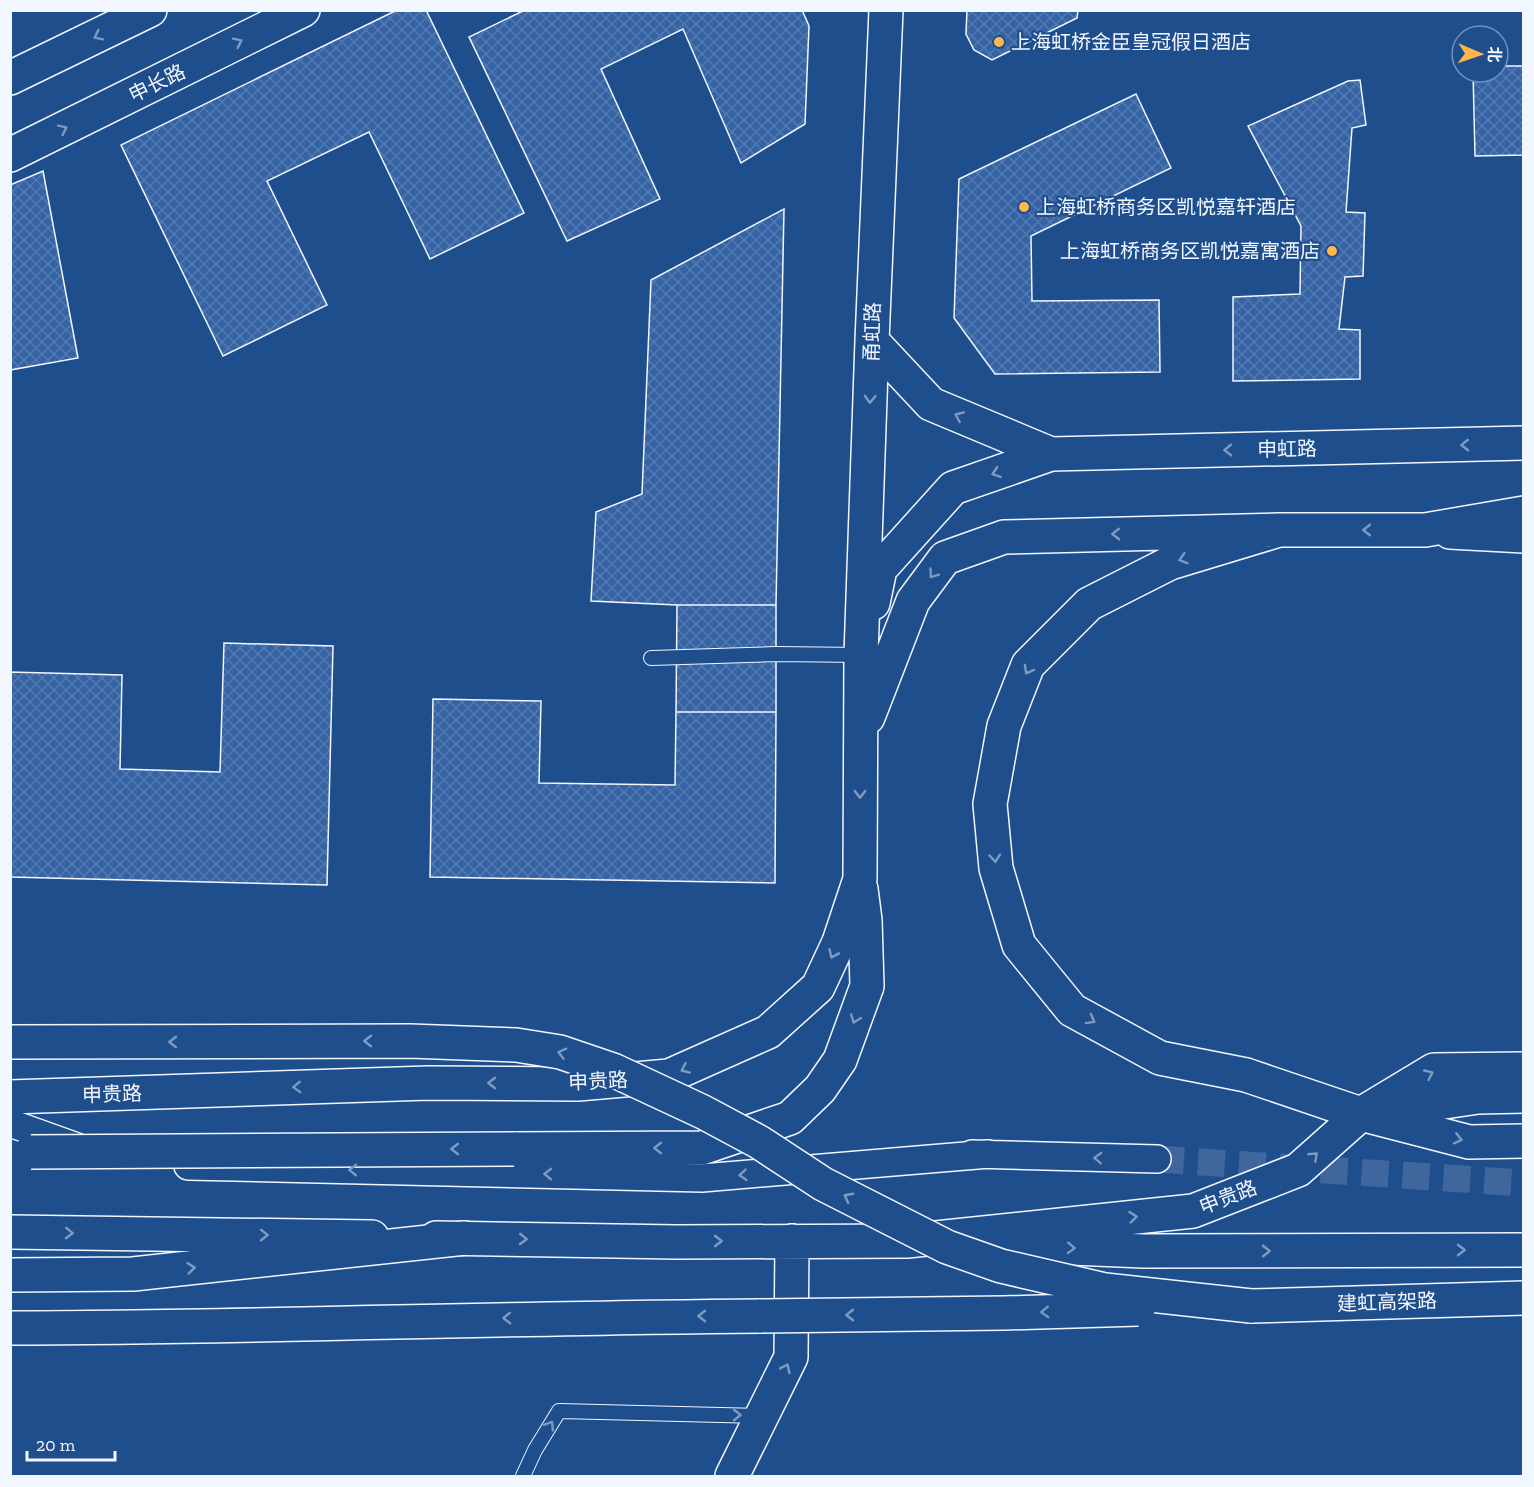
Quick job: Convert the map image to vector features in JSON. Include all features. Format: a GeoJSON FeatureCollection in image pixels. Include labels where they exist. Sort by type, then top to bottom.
{"type":"FeatureCollection","features":[{"type":"Feature","properties":{"kind":"main road"},"geometry":{"type":"LineString","coordinates":[[10,78],[150,10]]}},
{"type":"Feature","properties":{"kind":"main road","name":"申长路"},"geometry":{"type":"LineString","coordinates":[[10,155],[303,10]]}},
{"type":"Feature","properties":{"kind":"main road","name":"甬虹路"},"geometry":{"type":"LineString","coordinates":[[861,654],[886,10]]}},
{"type":"Feature","properties":{"kind":"main road","name":"申虹路"},"geometry":{"type":"LineString","coordinates":[[872,341],[931,404],[1051,454]]}},
{"type":"Feature","properties":{"kind":"main road","name":"申虹路"},"geometry":{"type":"LineString","coordinates":[[861,654],[880,569],[953,488],[1051,454],[1524,443]]}},
{"type":"Feature","properties":{"kind":"main road"},"geometry":{"type":"LineString","coordinates":[[1425,530],[1524,513]]}},
{"type":"Feature","properties":{"kind":"main road"},"geometry":{"type":"LineString","coordinates":[[1279,530],[1170,563],[1089,604],[1028,665],[1004,726],[990,804],[996,868],[1019,945],[1072,1010],[1160,1058],[1246,1075],[1361,1114],[1469,1142],[1524,1141]]}},
{"type":"Feature","properties":{"kind":"main road"},"geometry":{"type":"LineString","coordinates":[[861,736],[913,601],[945,558],[1004,537],[1279,530],[1425,530],[1524,536]]}},
{"type":"Feature","properties":{"kind":"main road","name":"申贵路"},"geometry":{"type":"LineString","coordinates":[[10,1097],[428,1083],[578,1084],[669,1076],[768,1032],[818,987],[839,942],[860,879],[861,654]]}},
{"type":"Feature","properties":{"kind":"main road"},"geometry":{"type":"LineString","coordinates":[[17,1152],[702,1148],[790,1118],[820,1089],[840,1060],[867,986],[865,920],[860,879]]}},
{"type":"Feature","properties":{"kind":"main road"},"geometry":{"type":"LineString","coordinates":[[10,1042],[410,1041],[516,1045],[560,1052],[613,1070],[703,1112],[759,1142],[823,1184],[947,1247],[1001,1266],[1105,1290],[1251,1306]]}},
{"type":"Feature","properties":{"kind":"main road","name":"申贵路"},"geometry":{"type":"LineString","coordinates":[[907,1241],[1193,1211],[1298,1170],[1361,1114],[1434,1070],[1524,1069]]}},
{"type":"Feature","properties":{"kind":"main road"},"geometry":{"type":"LineString","coordinates":[[1361,1114],[1478,1097],[1524,1096]]}},
{"type":"Feature","properties":{"kind":"main road","name":"申贵路"},"geometry":{"type":"LineString","coordinates":[[10,1232],[907,1241],[1144,1251],[1524,1250]]}},
{"type":"Feature","properties":{"kind":"main road"},"geometry":{"type":"LineString","coordinates":[[10,1275],[133,1274],[465,1238]]}},
{"type":"Feature","properties":{"kind":"main road"},"geometry":{"type":"LineString","coordinates":[[732,1476],[791,1357],[792,1241]]}},
{"type":"Feature","properties":{"kind":"main road","name":"建虹高架路"},"geometry":{"type":"LineString","coordinates":[[1251,1306],[1524,1298]]}},
{"type":"Feature","properties":{"kind":"main road"},"geometry":{"type":"LineString","coordinates":[[10,1328],[158,1328],[423,1321],[1004,1313],[1251,1306]]}},
{"type":"Feature","properties":{"kind":"main road"},"geometry":{"type":"LineString","coordinates":[[10,1346],[156,1346],[423,1321]]}},
{"type":"Feature","properties":{"kind":"street"},"geometry":{"type":"LineString","coordinates":[[10,1123],[114,1161],[166,1166],[702,1178],[989,1154]]}},
{"type":"Feature","properties":{"kind":"street"},"geometry":{"type":"LineString","coordinates":[[702,1148],[1157,1159]]}},
{"type":"Feature","properties":{"kind":"lane"},"geometry":{"type":"LineString","coordinates":[[651,658],[765,654],[861,654]]}},
{"type":"Feature","properties":{"kind":"lane"},"geometry":{"type":"LineString","coordinates":[[523,1476],[535,1450],[559,1411],[762,1416]]}},
{"type":"Feature","properties":{"kind":"building"},"geometry":{"type":"Polygon","coordinates":[[[397,10],[426,10],[524,213],[430,259],[369,132],[267,181],[327,305],[223,356],[121,145],[397,10]]]}},
{"type":"Feature","properties":{"kind":"building"},"geometry":{"type":"Polygon","coordinates":[[[525,10],[802,10],[809,26],[805,124],[741,163],[683,29],[601,69],[660,199],[567,241],[469,37],[525,10]]]}},
{"type":"Feature","properties":{"kind":"building","name":"上海虹桥金臣皇冠假日酒店"},"geometry":{"type":"Polygon","coordinates":[[[967,10],[1078,10],[1077,18],[992,60],[974,50],[966,34],[967,10]]]}},
{"type":"Feature","properties":{"kind":"building"},"geometry":{"type":"Polygon","coordinates":[[[1510,66],[1524,66],[1524,155],[1475,156],[1473,84],[1510,84],[1510,66]]]}},
{"type":"Feature","properties":{"kind":"building","name":"上海虹桥商务区凯悦嘉寓酒店"},"geometry":{"type":"Polygon","coordinates":[[[1360,80],[1366,125],[1352,128],[1346,212],[1365,213],[1363,276],[1345,277],[1339,329],[1360,330],[1360,379],[1233,381],[1233,297],[1300,294],[1301,226],[1248,126],[1348,81],[1360,80]]]}},
{"type":"Feature","properties":{"kind":"building","name":"上海虹桥商务区凯悦嘉轩酒店"},"geometry":{"type":"Polygon","coordinates":[[[1136,94],[1171,168],[1031,236],[1032,301],[1159,300],[1160,372],[995,374],[954,318],[959,179],[1136,94]]]}},
{"type":"Feature","properties":{"kind":"building"},"geometry":{"type":"Polygon","coordinates":[[[43,171],[78,358],[10,370],[10,185],[43,171]]]}},
{"type":"Feature","properties":{"kind":"building"},"geometry":{"type":"Polygon","coordinates":[[[784,209],[776,605],[677,605],[591,601],[596,512],[642,494],[651,280],[784,209]]]}},
{"type":"Feature","properties":{"kind":"building"},"geometry":{"type":"Polygon","coordinates":[[[677,605],[776,605],[776,712],[676,712],[677,605]]]}},
{"type":"Feature","properties":{"kind":"building"},"geometry":{"type":"Polygon","coordinates":[[[224,643],[333,646],[327,885],[10,877],[10,672],[122,675],[120,769],[220,772],[224,643]]]}},
{"type":"Feature","properties":{"kind":"building"},"geometry":{"type":"Polygon","coordinates":[[[433,699],[541,701],[539,783],[675,785],[676,712],[776,712],[775,883],[430,877],[433,699]]]}},
{"type":"Feature","properties":{"kind":"tunnel"},"geometry":{"type":"LineString","coordinates":[[1157,1159],[1524,1183]]}},
{"type":"Feature","properties":{"kind":"place","name":"上海虹桥金臣皇冠假日酒店"},"geometry":{"type":"Point","coordinates":[999,42]}},
{"type":"Feature","properties":{"kind":"place","name":"上海虹桥商务区凯悦嘉轩酒店"},"geometry":{"type":"Point","coordinates":[1024,207]}},
{"type":"Feature","properties":{"kind":"place","name":"上海虹桥商务区凯悦嘉寓酒店"},"geometry":{"type":"Point","coordinates":[1332,251]}}]}
